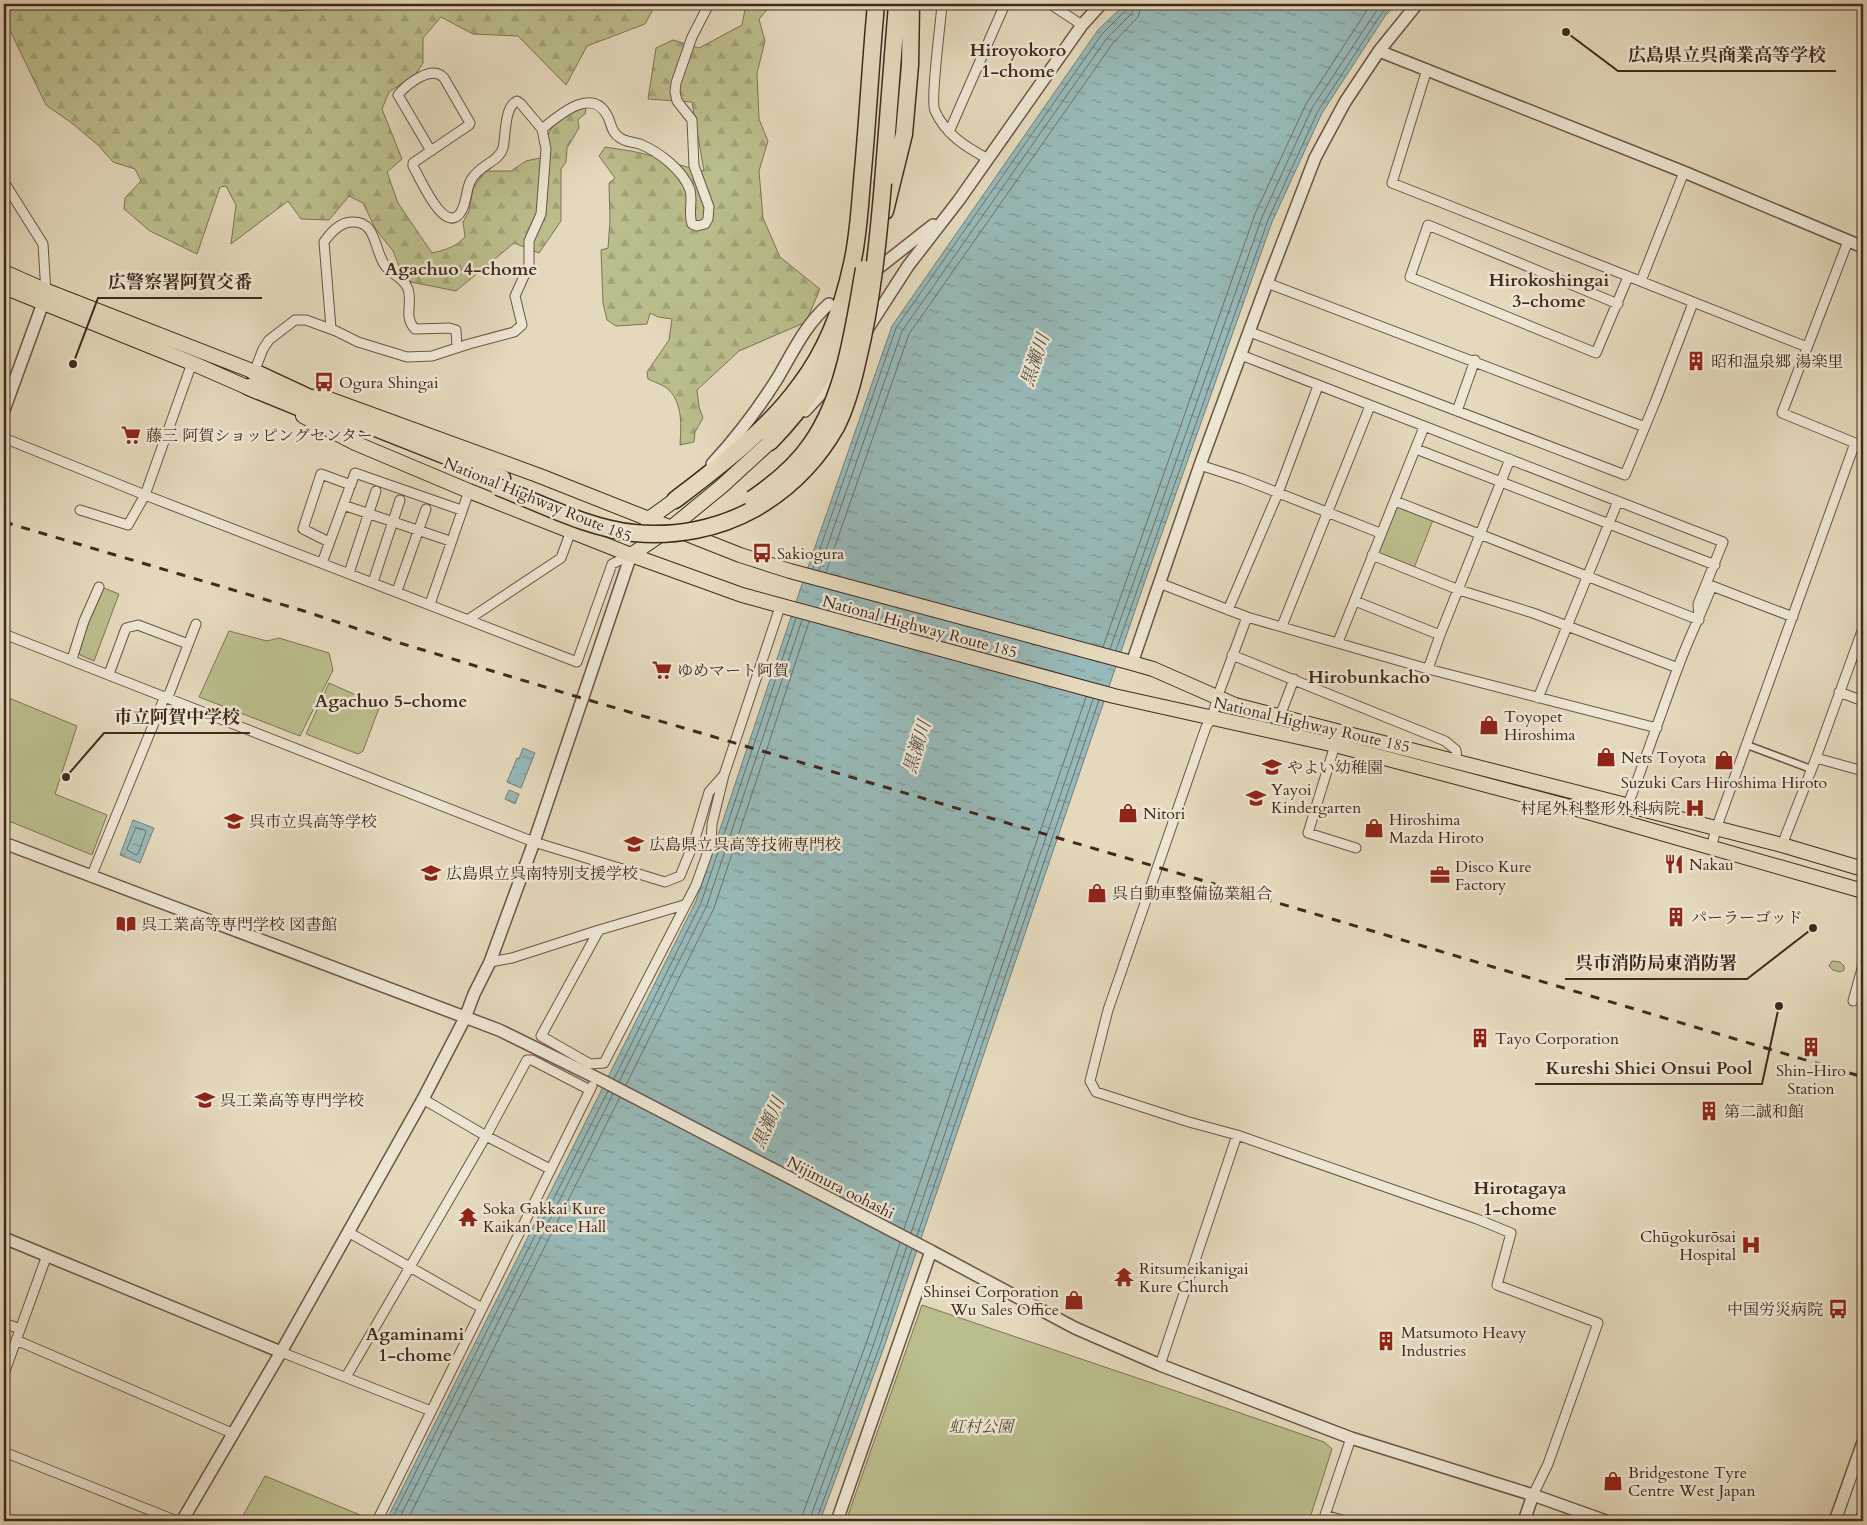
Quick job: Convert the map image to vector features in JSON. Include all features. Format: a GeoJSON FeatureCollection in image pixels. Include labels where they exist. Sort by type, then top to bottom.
{"type":"FeatureCollection","features":[{"type":"Feature","properties":{"kind":"highway"},"geometry":{"type":"LineString","coordinates":[[631,555],[650,518],[702,479],[770,421],[801,385],[816,362],[829,335],[852,264],[864,161],[876,4]]}},
{"type":"Feature","properties":{"kind":"highway"},"geometry":{"type":"LineString","coordinates":[[251,379],[500,482],[580,519],[619,530],[653,534],[697,530],[738,518],[774,498],[793,482],[823,448],[836,426],[854,380],[870,304],[886,4]]}},
{"type":"Feature","properties":{"kind":"highway"},"geometry":{"type":"LineString","coordinates":[[877,183],[897,4]]}},
{"type":"Feature","properties":{"kind":"highway"},"geometry":{"type":"LineString","coordinates":[[631,555],[672,527],[722,486],[770,442],[797,413],[826,371],[847,330],[872,260],[904,134],[910,65],[911,4]]}},
{"type":"Feature","properties":{"kind":"highway","name":"National Highway Route 185"},"geometry":{"type":"LineString","coordinates":[[4,272],[45,297],[192,363],[381,417],[650,518],[740,555],[790,571],[1153,669],[1235,705],[1782,846],[1863,870]]}},
{"type":"Feature","properties":{"kind":"highway","name":"National Highway Route 185"},"geometry":{"type":"LineString","coordinates":[[4,288],[45,297],[251,379],[355,443],[468,491],[631,555],[742,595],[1114,696],[1335,745],[1570,807],[1863,891]]}},
{"type":"Feature","properties":{"kind":"street"},"geometry":{"type":"LineString","coordinates":[[542,129],[570,108],[584,103],[596,104],[608,116],[619,138],[645,146],[678,171],[689,188],[692,200],[690,219],[692,224],[697,226],[705,224],[708,219],[709,207],[694,166],[692,120],[677,100],[675,92],[676,83],[692,37],[709,4]]}},
{"type":"Feature","properties":{"kind":"street"},"geometry":{"type":"LineString","coordinates":[[942,4],[934,110],[954,138],[988,159]]}},
{"type":"Feature","properties":{"kind":"street"},"geometry":{"type":"LineString","coordinates":[[949,132],[1005,4]]}},
{"type":"Feature","properties":{"kind":"street"},"geometry":{"type":"LineString","coordinates":[[1050,4],[1082,25]]}},
{"type":"Feature","properties":{"kind":"street"},"geometry":{"type":"LineString","coordinates":[[770,442],[800,415],[842,372],[853,357],[880,308],[908,266],[959,200],[1082,25],[1101,4]]}},
{"type":"Feature","properties":{"kind":"street"},"geometry":{"type":"LineString","coordinates":[[1129,662],[1267,283],[1315,158],[1345,102],[1379,51],[1416,4]]}},
{"type":"Feature","properties":{"kind":"street"},"geometry":{"type":"LineString","coordinates":[[1379,51],[1684,172],[1863,247]]}},
{"type":"Feature","properties":{"kind":"street"},"geometry":{"type":"LineString","coordinates":[[1427,69],[1392,183],[1807,347]]}},
{"type":"Feature","properties":{"kind":"street"},"geometry":{"type":"LineString","coordinates":[[251,379],[269,340],[295,320],[306,320],[331,328],[358,342],[407,357],[432,356],[457,347],[514,332],[522,324],[515,296],[529,265],[529,241],[541,214],[546,149],[542,129],[522,104],[517,101],[510,106],[500,153],[496,159],[479,168],[471,180],[462,210],[457,216],[452,218],[445,217],[438,210],[413,163],[431,151],[470,123],[441,74],[426,74],[398,95],[431,151]]}},
{"type":"Feature","properties":{"kind":"street"},"geometry":{"type":"LineString","coordinates":[[1641,281],[1684,172]]}},
{"type":"Feature","properties":{"kind":"street"},"geometry":{"type":"LineString","coordinates":[[4,182],[43,244],[45,297],[4,410]]}},
{"type":"Feature","properties":{"kind":"street"},"geometry":{"type":"LineString","coordinates":[[881,266],[923,234],[959,200]]}},
{"type":"Feature","properties":{"kind":"street"},"geometry":{"type":"LineString","coordinates":[[331,328],[324,242],[339,226],[348,222],[359,222],[368,227],[386,266],[403,281],[408,289],[408,316],[411,325],[415,329],[450,328],[456,330],[457,347]]}},
{"type":"Feature","properties":{"kind":"street"},"geometry":{"type":"LineString","coordinates":[[1618,304],[1428,225],[1410,276],[1596,353],[1618,304],[1628,277]]}},
{"type":"Feature","properties":{"kind":"street"},"geometry":{"type":"LineString","coordinates":[[1711,848],[1716,829],[1855,443],[1782,414],[1848,241]]}},
{"type":"Feature","properties":{"kind":"street"},"geometry":{"type":"LineString","coordinates":[[1267,283],[1644,426]]}},
{"type":"Feature","properties":{"kind":"street"},"geometry":{"type":"LineString","coordinates":[[1250,332],[1625,475],[1693,303]]}},
{"type":"Feature","properties":{"kind":"street"},"geometry":{"type":"LineString","coordinates":[[675,500],[719,457],[746,424],[765,397],[810,323],[829,304]]}},
{"type":"Feature","properties":{"kind":"street"},"geometry":{"type":"LineString","coordinates":[[1242,355],[1723,542],[1698,604],[1699,620]]}},
{"type":"Feature","properties":{"kind":"street"},"geometry":{"type":"LineString","coordinates":[[1457,411],[1474,360]]}},
{"type":"Feature","properties":{"kind":"street"},"geometry":{"type":"LineString","coordinates":[[80,510],[128,525],[145,495],[192,363]]}},
{"type":"Feature","properties":{"kind":"street"},"geometry":{"type":"LineString","coordinates":[[1228,610],[1278,493],[1318,386]]}},
{"type":"Feature","properties":{"kind":"street"},"geometry":{"type":"LineString","coordinates":[[1282,626],[1370,406]]}},
{"type":"Feature","properties":{"kind":"street"},"geometry":{"type":"LineString","coordinates":[[1338,642],[1424,427]]}},
{"type":"Feature","properties":{"kind":"street"},"geometry":{"type":"LineString","coordinates":[[4,438],[145,495],[577,662],[612,564],[631,555]]}},
{"type":"Feature","properties":{"kind":"street"},"geometry":{"type":"LineString","coordinates":[[1416,449],[1714,565]]}},
{"type":"Feature","properties":{"kind":"street"},"geometry":{"type":"LineString","coordinates":[[1428,668],[1510,458]]}},
{"type":"Feature","properties":{"kind":"street"},"geometry":{"type":"LineString","coordinates":[[1200,465],[1380,533]]}},
{"type":"Feature","properties":{"kind":"street"},"geometry":{"type":"LineString","coordinates":[[322,563],[355,473],[461,510]]}},
{"type":"Feature","properties":{"kind":"street"},"geometry":{"type":"LineString","coordinates":[[329,542],[303,529],[321,474],[351,485]]}},
{"type":"Feature","properties":{"kind":"street"},"geometry":{"type":"LineString","coordinates":[[349,573],[376,491]]}},
{"type":"Feature","properties":{"kind":"street"},"geometry":{"type":"LineString","coordinates":[[430,604],[468,491]]}},
{"type":"Feature","properties":{"kind":"street"},"geometry":{"type":"LineString","coordinates":[[373,582],[400,500]]}},
{"type":"Feature","properties":{"kind":"street"},"geometry":{"type":"LineString","coordinates":[[1395,501],[1480,536],[1699,620]]}},
{"type":"Feature","properties":{"kind":"street"},"geometry":{"type":"LineString","coordinates":[[1538,698],[1618,501]]}},
{"type":"Feature","properties":{"kind":"street"},"geometry":{"type":"LineString","coordinates":[[343,505],[418,532],[450,541]]}},
{"type":"Feature","properties":{"kind":"street"},"geometry":{"type":"LineString","coordinates":[[397,591],[426,509]]}},
{"type":"Feature","properties":{"kind":"street"},"geometry":{"type":"LineString","coordinates":[[469,619],[561,558],[571,531]]}},
{"type":"Feature","properties":{"kind":"street"},"geometry":{"type":"LineString","coordinates":[[182,1521],[281,1352],[423,1100],[465,1018],[474,994],[490,962],[534,842],[631,555]]}},
{"type":"Feature","properties":{"kind":"street"},"geometry":{"type":"LineString","coordinates":[[1372,556],[1459,590],[1533,613],[1678,668]]}},
{"type":"Feature","properties":{"kind":"street"},"geometry":{"type":"LineString","coordinates":[[1159,582],[1247,617],[1538,698],[1657,728]]}},
{"type":"Feature","properties":{"kind":"street"},"geometry":{"type":"LineString","coordinates":[[1627,806],[1678,668],[1712,586],[1792,617]]}},
{"type":"Feature","properties":{"kind":"street"},"geometry":{"type":"LineString","coordinates":[[72,659],[84,621],[99,588]]}},
{"type":"Feature","properties":{"kind":"street"},"geometry":{"type":"LineString","coordinates":[[1355,601],[1440,635]]}},
{"type":"Feature","properties":{"kind":"street"},"geometry":{"type":"LineString","coordinates":[[377,1521],[550,1170],[684,905],[696,885],[711,843],[712,824],[724,776],[785,608]]}},
{"type":"Feature","properties":{"kind":"street"},"geometry":{"type":"LineString","coordinates":[[1247,617],[1217,698],[1212,718],[1206,727],[1114,993],[1090,1081],[1096,1092],[1237,1136],[1477,1219],[1511,1233],[1497,1285],[1598,1323],[1548,1464],[1532,1495],[1524,1521]]}},
{"type":"Feature","properties":{"kind":"street"},"geometry":{"type":"LineString","coordinates":[[91,877],[196,624]]}},
{"type":"Feature","properties":{"kind":"street"},"geometry":{"type":"LineString","coordinates":[[109,674],[126,628],[138,625],[188,644]]}},
{"type":"Feature","properties":{"kind":"street"},"geometry":{"type":"LineString","coordinates":[[1782,846],[1839,692],[1862,638],[1863,628]]}},
{"type":"Feature","properties":{"kind":"street"},"geometry":{"type":"LineString","coordinates":[[4,634],[72,659],[534,842],[665,882],[680,876],[694,842],[709,792],[724,776]]}},
{"type":"Feature","properties":{"kind":"street"},"geometry":{"type":"LineString","coordinates":[[1232,655],[1445,741],[1456,750],[1457,762]]}},
{"type":"Feature","properties":{"kind":"street"},"geometry":{"type":"LineString","coordinates":[[1280,716],[1294,679]]}},
{"type":"Feature","properties":{"kind":"street"},"geometry":{"type":"LineString","coordinates":[[1839,692],[1863,701]]}},
{"type":"Feature","properties":{"kind":"street"},"geometry":{"type":"LineString","coordinates":[[1335,745],[1308,833],[1356,848]]}},
{"type":"Feature","properties":{"kind":"street"},"geometry":{"type":"LineString","coordinates":[[1747,745],[1811,769]]}},
{"type":"Feature","properties":{"kind":"street"},"geometry":{"type":"LineString","coordinates":[[1816,758],[1863,771]]}},
{"type":"Feature","properties":{"kind":"street","name":"Nijimura oohashi"},"geometry":{"type":"LineString","coordinates":[[4,843],[499,1030],[598,1078],[1075,1328],[1160,1365],[1351,1438],[1532,1495],[1606,1521]]}},
{"type":"Feature","properties":{"kind":"street"},"geometry":{"type":"LineString","coordinates":[[490,962],[512,958],[684,905]]}},
{"type":"Feature","properties":{"kind":"street"},"geometry":{"type":"LineString","coordinates":[[598,930],[542,1036],[590,1064],[598,1078]]}},
{"type":"Feature","properties":{"kind":"street"},"geometry":{"type":"LineString","coordinates":[[1853,1001],[1863,965]]}},
{"type":"Feature","properties":{"kind":"street"},"geometry":{"type":"LineString","coordinates":[[346,1377],[486,1136],[527,1060],[598,1078]]}},
{"type":"Feature","properties":{"kind":"street"},"geometry":{"type":"LineString","coordinates":[[423,1100],[550,1170]]}},
{"type":"Feature","properties":{"kind":"street"},"geometry":{"type":"LineString","coordinates":[[1160,1365],[1237,1136]]}},
{"type":"Feature","properties":{"kind":"street"},"geometry":{"type":"LineString","coordinates":[[348,1232],[482,1308]]}},
{"type":"Feature","properties":{"kind":"street"},"geometry":{"type":"LineString","coordinates":[[4,1238],[281,1352],[431,1411]]}},
{"type":"Feature","properties":{"kind":"street"},"geometry":{"type":"LineString","coordinates":[[837,1521],[931,1252]]}},
{"type":"Feature","properties":{"kind":"street"},"geometry":{"type":"LineString","coordinates":[[4,1374],[47,1255]]}},
{"type":"Feature","properties":{"kind":"street"},"geometry":{"type":"LineString","coordinates":[[4,1323],[20,1329]]}},
{"type":"Feature","properties":{"kind":"street"},"geometry":{"type":"LineString","coordinates":[[16,1340],[234,1434]]}},
{"type":"Feature","properties":{"kind":"street"},"geometry":{"type":"LineString","coordinates":[[1345,1521],[1324,1518],[1351,1438]]}},
{"type":"Feature","properties":{"kind":"street"},"geometry":{"type":"LineString","coordinates":[[1835,1521],[1863,1442]]}},
{"type":"Feature","properties":{"kind":"street"},"geometry":{"type":"LineString","coordinates":[[4,1452],[177,1521]]}},
{"type":"Feature","properties":{"kind":"street"},"geometry":{"type":"LineString","coordinates":[[1848,1521],[1863,1478]]}},
{"type":"Feature","properties":{"kind":"green space"},"geometry":{"type":"Polygon","coordinates":[[[4,4],[272,4],[279,11],[305,10],[315,4],[656,4],[645,24],[587,46],[566,85],[518,36],[473,34],[441,17],[423,38],[423,63],[416,74],[389,92],[382,109],[402,159],[387,172],[398,203],[432,253],[450,248],[465,237],[463,222],[469,211],[473,189],[485,171],[511,171],[526,161],[540,158],[552,128],[563,118],[586,108],[585,114],[578,120],[579,128],[567,148],[566,162],[561,169],[561,221],[539,253],[514,243],[456,291],[411,282],[399,266],[393,251],[375,228],[363,203],[349,196],[329,220],[301,219],[288,201],[231,244],[236,205],[226,186],[220,187],[197,254],[150,231],[124,209],[125,198],[141,181],[135,169],[113,162],[98,145],[46,105],[4,18],[4,4]]]}},
{"type":"Feature","properties":{"kind":"green space"},"geometry":{"type":"Polygon","coordinates":[[[746,4],[772,4],[759,19],[765,41],[757,73],[759,119],[768,141],[759,171],[763,218],[780,257],[820,289],[806,322],[739,351],[697,390],[699,407],[703,418],[695,432],[694,442],[680,445],[680,416],[677,402],[667,388],[648,379],[647,372],[669,340],[672,319],[658,317],[650,313],[647,324],[616,326],[607,320],[603,303],[601,250],[608,248],[610,220],[609,183],[615,178],[599,156],[605,147],[636,152],[704,171],[692,102],[648,99],[656,48],[673,40],[699,48],[742,25],[746,4]]]}},
{"type":"Feature","properties":{"kind":"green space"},"geometry":{"type":"Polygon","coordinates":[[[1400,507],[1433,520],[1414,568],[1380,555],[1378,551],[1395,509],[1400,507]]]}},
{"type":"Feature","properties":{"kind":"green space"},"geometry":{"type":"Polygon","coordinates":[[[104,588],[119,594],[94,661],[80,655],[79,652],[89,622],[104,588]]]}},
{"type":"Feature","properties":{"kind":"green space"},"geometry":{"type":"Polygon","coordinates":[[[229,631],[267,641],[279,638],[329,653],[333,670],[300,736],[199,697],[229,631]]]}},
{"type":"Feature","properties":{"kind":"green space"},"geometry":{"type":"Polygon","coordinates":[[[329,683],[376,704],[379,708],[363,751],[358,754],[306,734],[329,683]]]}},
{"type":"Feature","properties":{"kind":"green space"},"geometry":{"type":"Polygon","coordinates":[[[4,696],[77,726],[55,794],[107,815],[92,855],[4,819],[4,696]]]}},
{"type":"Feature","properties":{"kind":"green space"},"geometry":{"type":"Polygon","coordinates":[[[1832,961],[1840,962],[1844,966],[1844,970],[1840,972],[1833,970],[1829,966],[1832,961]]]}},
{"type":"Feature","properties":{"kind":"green space","name":"虹村公園"},"geometry":{"type":"Polygon","coordinates":[[[922,1305],[1324,1442],[1332,1449],[1309,1521],[846,1521],[922,1305]]]}},
{"type":"Feature","properties":{"kind":"green space"},"geometry":{"type":"Polygon","coordinates":[[[265,1476],[375,1521],[240,1521],[265,1476]]]}},
{"type":"Feature","properties":{"kind":"water","name":"黒瀬川"},"geometry":{"type":"Polygon","coordinates":[[[1125,4],[1397,4],[1385,16],[1322,113],[1272,222],[1145,581],[883,1350],[820,1521],[386,1521],[696,901],[800,590],[892,326],[1098,30],[1125,4]]]}},
{"type":"Feature","properties":{"kind":"water"},"geometry":{"type":"Polygon","coordinates":[[[523,748],[535,753],[521,788],[507,782],[523,748]]]}},
{"type":"Feature","properties":{"kind":"water"},"geometry":{"type":"Polygon","coordinates":[[[509,790],[519,794],[515,804],[505,799],[509,790]]]}},
{"type":"Feature","properties":{"kind":"water"},"geometry":{"type":"Polygon","coordinates":[[[133,820],[154,828],[140,863],[120,855],[133,820]]]}},
{"type":"Feature","properties":{"kind":"railway"},"geometry":{"type":"LineString","coordinates":[[4,522],[304,611],[400,643],[568,694],[1863,1077]]}},
{"type":"Feature","properties":{"kind":"place","name":"広島県立呉商業高等学校"},"geometry":{"type":"Point","coordinates":[1566,32]}},
{"type":"Feature","properties":{"kind":"place","name":"昭和温泉郷 湯楽里"},"geometry":{"type":"Point","coordinates":[1696,361]}},
{"type":"Feature","properties":{"kind":"place","name":"広警察署阿賀交番"},"geometry":{"type":"Point","coordinates":[73,364]}},
{"type":"Feature","properties":{"kind":"place","name":"Ogura Shingai"},"geometry":{"type":"Point","coordinates":[324,382]}},
{"type":"Feature","properties":{"kind":"place","name":"藤三 阿賀ショッピングセンター"},"geometry":{"type":"Point","coordinates":[131,435]}},
{"type":"Feature","properties":{"kind":"place","name":"Sakiogura"},"geometry":{"type":"Point","coordinates":[762,553]}},
{"type":"Feature","properties":{"kind":"place","name":"ゆめマート阿賀"},"geometry":{"type":"Point","coordinates":[662,670]}},
{"type":"Feature","properties":{"kind":"place","name":"Toyopet Hiroshima"},"geometry":{"type":"Point","coordinates":[1489,725]}},
{"type":"Feature","properties":{"kind":"place","name":"Nets Toyota"},"geometry":{"type":"Point","coordinates":[1606,757]}},
{"type":"Feature","properties":{"kind":"place","name":"Suzuki Cars Hiroshima Hiroto"},"geometry":{"type":"Point","coordinates":[1724,760]}},
{"type":"Feature","properties":{"kind":"place","name":"やよい幼稚園"},"geometry":{"type":"Point","coordinates":[1272,767]}},
{"type":"Feature","properties":{"kind":"place","name":"市立阿賀中学校"},"geometry":{"type":"Point","coordinates":[66,777]}},
{"type":"Feature","properties":{"kind":"place","name":"Yayoi Kindergarten"},"geometry":{"type":"Point","coordinates":[1256,798]}},
{"type":"Feature","properties":{"kind":"place","name":"村尾外科整形外科病院"},"geometry":{"type":"Point","coordinates":[1695,808]}},
{"type":"Feature","properties":{"kind":"place","name":"Nitori"},"geometry":{"type":"Point","coordinates":[1128,813]}},
{"type":"Feature","properties":{"kind":"place","name":"呉市立呉高等学校"},"geometry":{"type":"Point","coordinates":[234,821]}},
{"type":"Feature","properties":{"kind":"place","name":"Hiroshima Mazda Hiroto"},"geometry":{"type":"Point","coordinates":[1374,828]}},
{"type":"Feature","properties":{"kind":"place","name":"広島県立呉高等技術専門校"},"geometry":{"type":"Point","coordinates":[634,844]}},
{"type":"Feature","properties":{"kind":"place","name":"Nakau"},"geometry":{"type":"Point","coordinates":[1674,864]}},
{"type":"Feature","properties":{"kind":"place","name":"広島県立呉南特別支援学校"},"geometry":{"type":"Point","coordinates":[431,873]}},
{"type":"Feature","properties":{"kind":"place","name":"Disco Kure Factory"},"geometry":{"type":"Point","coordinates":[1440,875]}},
{"type":"Feature","properties":{"kind":"place","name":"呉自動車整備協業組合"},"geometry":{"type":"Point","coordinates":[1097,893]}},
{"type":"Feature","properties":{"kind":"place","name":"パーラーゴッド"},"geometry":{"type":"Point","coordinates":[1676,917]}},
{"type":"Feature","properties":{"kind":"place","name":"呉工業高等専門学校 図書館"},"geometry":{"type":"Point","coordinates":[126,924]}},
{"type":"Feature","properties":{"kind":"place","name":"呉市消防局東消防署"},"geometry":{"type":"Point","coordinates":[1813,928]}},
{"type":"Feature","properties":{"kind":"place","name":"Kureshi Shiei Onsui Pool"},"geometry":{"type":"Point","coordinates":[1779,1006]}},
{"type":"Feature","properties":{"kind":"place","name":"Tayo Corporation"},"geometry":{"type":"Point","coordinates":[1480,1038]}},
{"type":"Feature","properties":{"kind":"place","name":"Shin-Hiro Station"},"geometry":{"type":"Point","coordinates":[1811,1047]}},
{"type":"Feature","properties":{"kind":"place","name":"呉工業高等専門学校"},"geometry":{"type":"Point","coordinates":[205,1100]}},
{"type":"Feature","properties":{"kind":"place","name":"第二誠和館"},"geometry":{"type":"Point","coordinates":[1709,1111]}},
{"type":"Feature","properties":{"kind":"place","name":"Soka Gakkai Kure Kaikan Peace Hall"},"geometry":{"type":"Point","coordinates":[468,1217]}},
{"type":"Feature","properties":{"kind":"place","name":"Chūgokurōsai Hospital"},"geometry":{"type":"Point","coordinates":[1751,1245]}},
{"type":"Feature","properties":{"kind":"place","name":"Ritsumeikanigai Kure Church"},"geometry":{"type":"Point","coordinates":[1124,1277]}},
{"type":"Feature","properties":{"kind":"place","name":"Shinsei Corporation Wu Sales Office"},"geometry":{"type":"Point","coordinates":[1074,1300]}},
{"type":"Feature","properties":{"kind":"place","name":"中国労災病院"},"geometry":{"type":"Point","coordinates":[1838,1309]}},
{"type":"Feature","properties":{"kind":"place","name":"Matsumoto Heavy Industries"},"geometry":{"type":"Point","coordinates":[1386,1341]}},
{"type":"Feature","properties":{"kind":"place","name":"Bridgestone Tyre Centre West Japan"},"geometry":{"type":"Point","coordinates":[1613,1481]}},
{"type":"Feature","properties":{"kind":"district","name":"Hiroyokoro 1-chome"},"geometry":{"type":"Point","coordinates":[1018,60]}},
{"type":"Feature","properties":{"kind":"district","name":"Agachuo 4-chome"},"geometry":{"type":"Point","coordinates":[461,269]}},
{"type":"Feature","properties":{"kind":"district","name":"Hirokoshingai 3-chome"},"geometry":{"type":"Point","coordinates":[1549,290]}},
{"type":"Feature","properties":{"kind":"district","name":"Hirobunkacho"},"geometry":{"type":"Point","coordinates":[1369,677]}},
{"type":"Feature","properties":{"kind":"district","name":"Agachuo 5-chome"},"geometry":{"type":"Point","coordinates":[391,701]}},
{"type":"Feature","properties":{"kind":"district","name":"Hirotagaya 1-chome"},"geometry":{"type":"Point","coordinates":[1520,1198]}},
{"type":"Feature","properties":{"kind":"district","name":"Agaminami 1-chome"},"geometry":{"type":"Point","coordinates":[415,1344]}}]}
